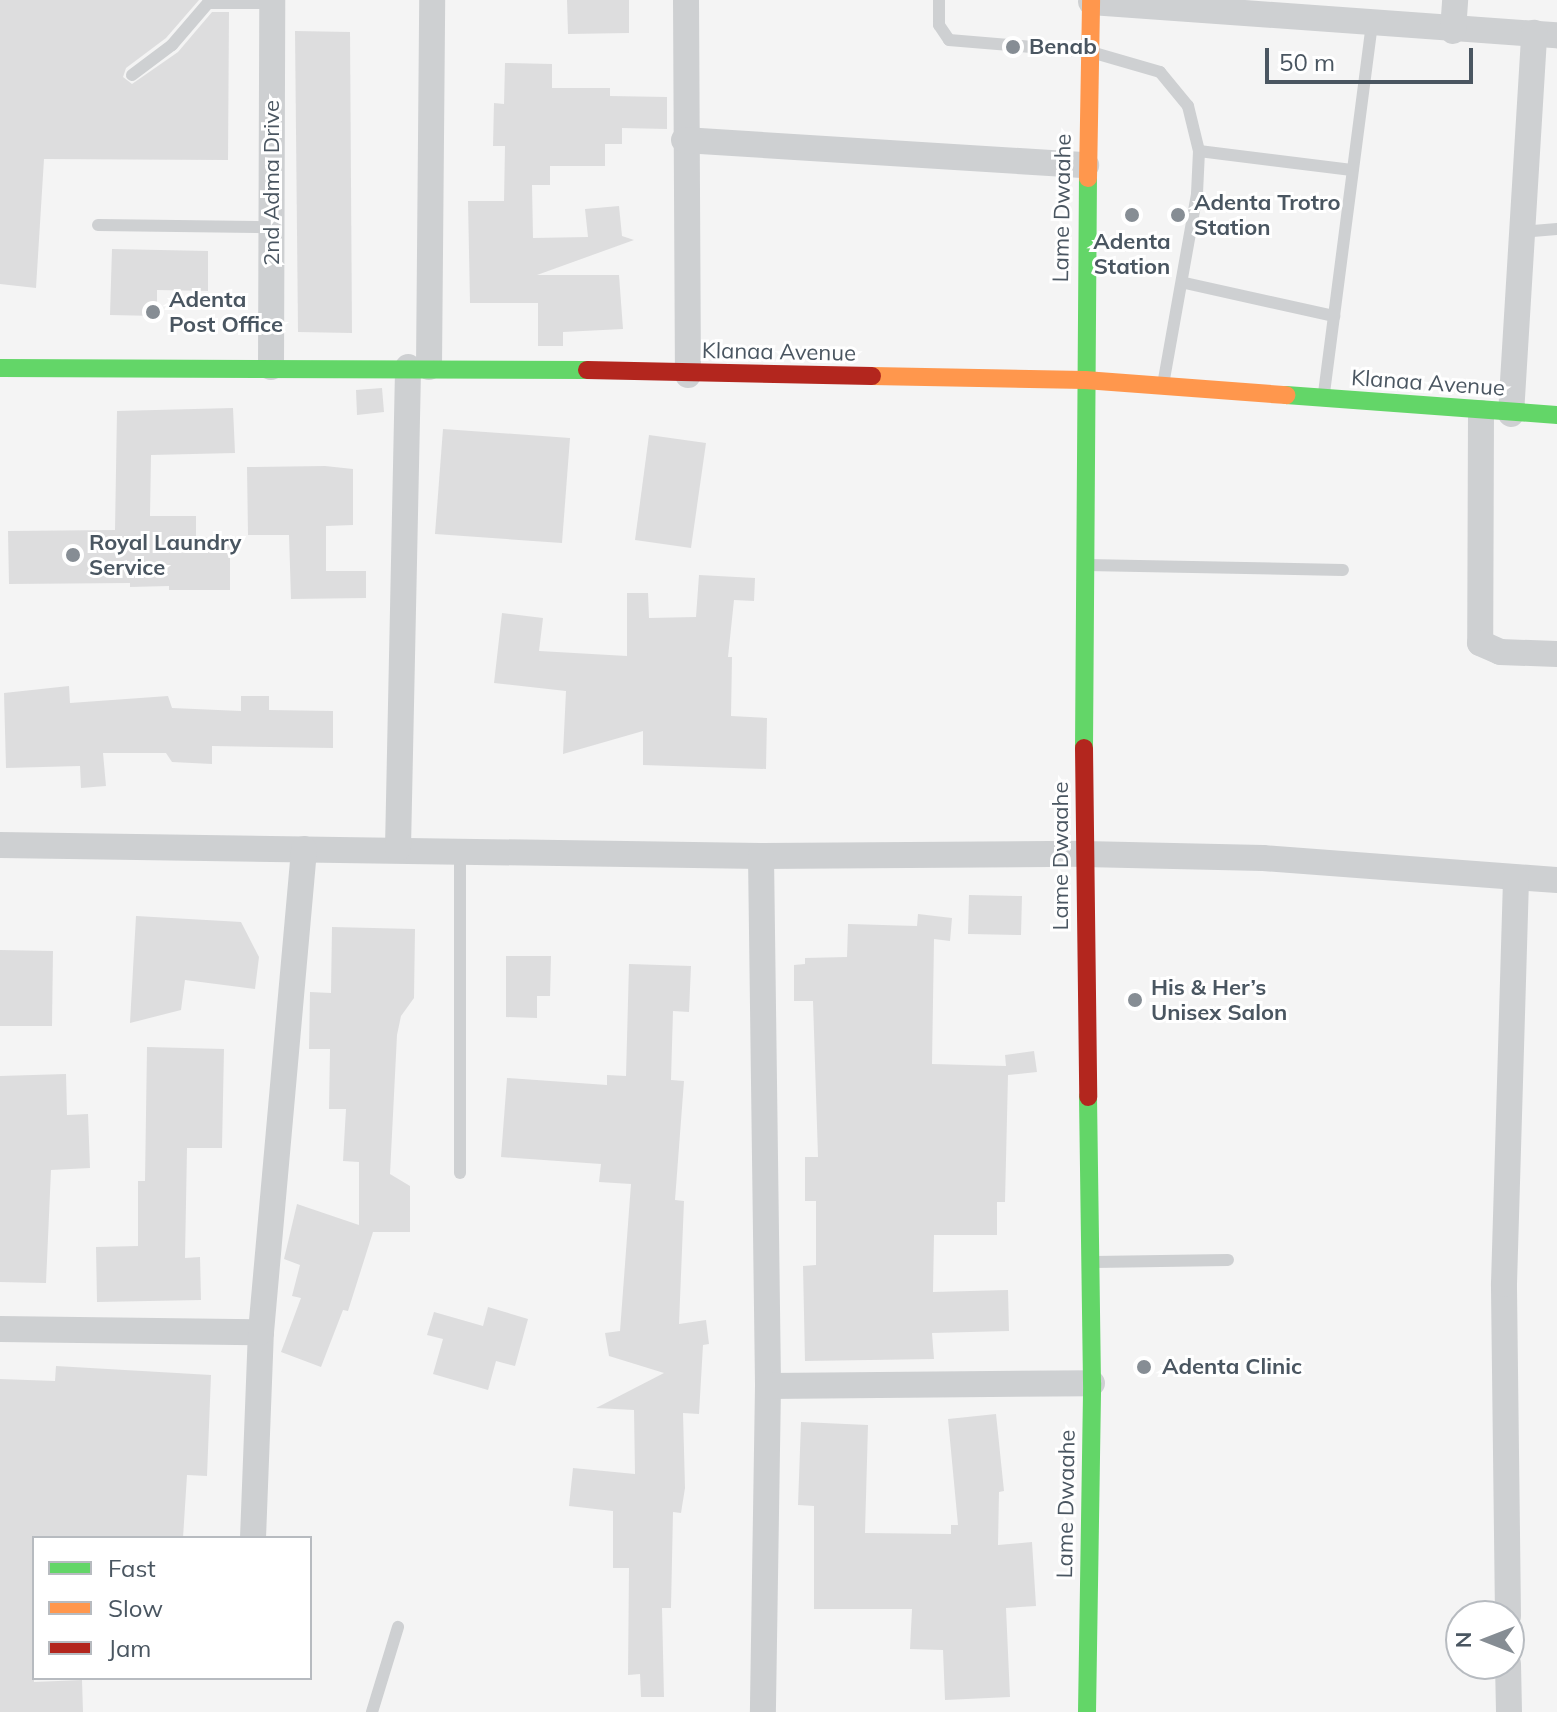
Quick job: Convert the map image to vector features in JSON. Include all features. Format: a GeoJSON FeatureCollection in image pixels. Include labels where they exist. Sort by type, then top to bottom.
{"type":"FeatureCollection","features":[{"type":"Feature","properties":{"kind":"street"},"geometry":{"type":"LineString","coordinates":[[398,848],[432,0]]}},
{"type":"Feature","properties":{"kind":"street"},"geometry":{"type":"LineString","coordinates":[[686,0],[684,140],[688,375]]}},
{"type":"Feature","properties":{"kind":"street"},"geometry":{"type":"LineString","coordinates":[[1453,31],[1455,0]]}},
{"type":"Feature","properties":{"kind":"street"},"geometry":{"type":"LineString","coordinates":[[1091,1],[1453,31],[1545,34],[1522,232],[1511,414]]}},
{"type":"Feature","properties":{"kind":"street","name":"Lame Dwaahe"},"geometry":{"type":"LineString","coordinates":[[1087,1712],[1092,1383],[1084,854],[1085,380],[1086,165],[1091,1]]}},
{"type":"Feature","properties":{"kind":"street","name":"2nd Adma Drive"},"geometry":{"type":"LineString","coordinates":[[271,367],[272,2]]}},
{"type":"Feature","properties":{"kind":"street"},"geometry":{"type":"LineString","coordinates":[[684,140],[1086,165]]}},
{"type":"Feature","properties":{"kind":"street","name":"Klanaa Avenue"},"geometry":{"type":"LineString","coordinates":[[0,368],[418,367],[688,375],[1085,380],[1481,413],[1557,415]]}},
{"type":"Feature","properties":{"kind":"street"},"geometry":{"type":"LineString","coordinates":[[1481,413],[1480,643],[1500,652],[1557,654]]}},
{"type":"Feature","properties":{"kind":"street"},"geometry":{"type":"LineString","coordinates":[[0,845],[398,848],[761,856],[1084,854],[1263,858],[1557,880]]}},
{"type":"Feature","properties":{"kind":"street"},"geometry":{"type":"LineString","coordinates":[[253,1536],[261,1332],[304,849]]}},
{"type":"Feature","properties":{"kind":"street"},"geometry":{"type":"LineString","coordinates":[[761,856],[768,1386],[763,1712]]}},
{"type":"Feature","properties":{"kind":"street"},"geometry":{"type":"LineString","coordinates":[[1508,1600],[1504,1284],[1516,879]]}},
{"type":"Feature","properties":{"kind":"street"},"geometry":{"type":"LineString","coordinates":[[0,1329],[261,1332]]}},
{"type":"Feature","properties":{"kind":"street"},"geometry":{"type":"LineString","coordinates":[[768,1386],[1092,1383]]}},
{"type":"Feature","properties":{"kind":"street"},"geometry":{"type":"LineString","coordinates":[[1508,1680],[1509,1712]]}},
{"type":"Feature","properties":{"kind":"lane"},"geometry":{"type":"LineString","coordinates":[[939,0],[939,25],[949,40],[1091,52],[1160,72],[1188,106],[1199,151],[1185,283],[1163,386]]}},
{"type":"Feature","properties":{"kind":"lane"},"geometry":{"type":"LineString","coordinates":[[132,75],[172,45],[208,2],[272,2]]}},
{"type":"Feature","properties":{"kind":"lane"},"geometry":{"type":"LineString","coordinates":[[1323,400],[1372,23]]}},
{"type":"Feature","properties":{"kind":"lane"},"geometry":{"type":"LineString","coordinates":[[1199,151],[1352,170]]}},
{"type":"Feature","properties":{"kind":"lane"},"geometry":{"type":"LineString","coordinates":[[98,225],[272,227]]}},
{"type":"Feature","properties":{"kind":"lane"},"geometry":{"type":"LineString","coordinates":[[1522,232],[1557,229]]}},
{"type":"Feature","properties":{"kind":"lane"},"geometry":{"type":"LineString","coordinates":[[1185,283],[1334,316]]}},
{"type":"Feature","properties":{"kind":"lane"},"geometry":{"type":"LineString","coordinates":[[1085,565],[1343,570]]}},
{"type":"Feature","properties":{"kind":"lane"},"geometry":{"type":"LineString","coordinates":[[460,849],[460,1173]]}},
{"type":"Feature","properties":{"kind":"lane"},"geometry":{"type":"LineString","coordinates":[[1091,1262],[1228,1260]]}},
{"type":"Feature","properties":{"kind":"lane"},"geometry":{"type":"LineString","coordinates":[[372,1712],[398,1627]]}},
{"type":"Feature","properties":{"kind":"building"},"geometry":{"type":"Polygon","coordinates":[[[0,0],[199,0],[166,38],[126,68],[123,77],[132,84],[178,52],[212,12],[229,12],[228,160],[44,159],[36,288],[0,284],[0,0]]]}},
{"type":"Feature","properties":{"kind":"building"},"geometry":{"type":"Polygon","coordinates":[[[567,0],[629,0],[629,33],[568,34],[567,0]]]}},
{"type":"Feature","properties":{"kind":"building"},"geometry":{"type":"Polygon","coordinates":[[[295,31],[350,32],[352,333],[298,332],[295,31]]]}},
{"type":"Feature","properties":{"kind":"building"},"geometry":{"type":"Polygon","coordinates":[[[505,63],[552,64],[552,88],[610,88],[610,96],[667,97],[667,129],[622,128],[622,144],[605,144],[605,166],[550,166],[550,185],[532,185],[533,238],[588,237],[585,209],[619,206],[622,236],[634,240],[537,275],[619,275],[623,329],[563,332],[563,346],[538,346],[538,303],[470,303],[468,201],[504,201],[505,146],[493,146],[494,103],[504,104],[505,63]]]}},
{"type":"Feature","properties":{"kind":"building"},"geometry":{"type":"Polygon","coordinates":[[[112,249],[208,251],[208,291],[157,290],[157,316],[110,315],[112,249]]]}},
{"type":"Feature","properties":{"kind":"building"},"geometry":{"type":"Polygon","coordinates":[[[382,388],[384,412],[357,415],[356,390],[382,388]]]}},
{"type":"Feature","properties":{"kind":"building"},"geometry":{"type":"Polygon","coordinates":[[[233,408],[235,453],[151,455],[150,516],[196,516],[196,538],[230,537],[230,590],[169,590],[169,586],[130,587],[130,583],[9,584],[8,531],[115,530],[117,411],[233,408]]]}},
{"type":"Feature","properties":{"kind":"building"},"geometry":{"type":"Polygon","coordinates":[[[443,429],[570,438],[562,543],[435,534],[443,429]]]}},
{"type":"Feature","properties":{"kind":"building"},"geometry":{"type":"Polygon","coordinates":[[[649,435],[706,443],[691,548],[635,540],[649,435]]]}},
{"type":"Feature","properties":{"kind":"building"},"geometry":{"type":"Polygon","coordinates":[[[325,466],[353,469],[353,525],[326,526],[326,571],[366,571],[366,598],[291,599],[289,535],[248,535],[247,467],[325,466]]]}},
{"type":"Feature","properties":{"kind":"building"},"geometry":{"type":"Polygon","coordinates":[[[699,575],[755,578],[754,601],[734,600],[728,657],[732,657],[731,716],[767,718],[766,769],[643,765],[643,731],[563,754],[566,691],[494,683],[502,613],[543,618],[539,651],[627,656],[627,593],[648,593],[649,618],[696,617],[699,575]]]}},
{"type":"Feature","properties":{"kind":"building"},"geometry":{"type":"Polygon","coordinates":[[[69,686],[70,703],[168,696],[172,708],[241,711],[241,696],[269,696],[269,710],[333,711],[333,748],[212,746],[212,764],[172,762],[166,753],[103,753],[106,786],[81,788],[80,766],[6,768],[4,693],[69,686]]]}},
{"type":"Feature","properties":{"kind":"building"},"geometry":{"type":"Polygon","coordinates":[[[969,895],[1022,896],[1021,935],[968,934],[969,895]]]}},
{"type":"Feature","properties":{"kind":"building"},"geometry":{"type":"Polygon","coordinates":[[[918,914],[952,918],[950,941],[934,939],[932,1064],[1006,1066],[1005,1055],[1034,1051],[1037,1072],[1008,1075],[1005,1202],[997,1202],[997,1235],[934,1235],[933,1292],[1008,1290],[1009,1331],[932,1333],[934,1359],[805,1361],[803,1266],[816,1265],[816,1201],[805,1201],[805,1157],[818,1157],[813,1001],[794,1001],[794,965],[805,964],[805,958],[847,957],[848,924],[917,926],[918,914]]]}},
{"type":"Feature","properties":{"kind":"building"},"geometry":{"type":"Polygon","coordinates":[[[136,916],[241,922],[259,957],[255,989],[185,980],[181,1010],[130,1023],[136,916]]]}},
{"type":"Feature","properties":{"kind":"building"},"geometry":{"type":"Polygon","coordinates":[[[332,927],[415,929],[414,998],[401,1016],[397,1035],[390,1174],[410,1186],[410,1232],[373,1232],[348,1311],[343,1310],[321,1367],[281,1352],[301,1298],[292,1296],[300,1265],[284,1259],[297,1204],[359,1225],[359,1162],[343,1161],[346,1109],[329,1109],[330,1049],[309,1049],[310,992],[331,993],[332,927]]]}},
{"type":"Feature","properties":{"kind":"building"},"geometry":{"type":"Polygon","coordinates":[[[0,950],[53,951],[52,1026],[0,1026],[0,950]]]}},
{"type":"Feature","properties":{"kind":"building"},"geometry":{"type":"Polygon","coordinates":[[[506,956],[551,956],[550,996],[537,996],[537,1018],[506,1017],[506,956]]]}},
{"type":"Feature","properties":{"kind":"building"},"geometry":{"type":"Polygon","coordinates":[[[629,964],[691,966],[689,1012],[673,1011],[671,1080],[684,1081],[675,1200],[684,1201],[679,1324],[706,1320],[709,1344],[703,1345],[699,1414],[683,1413],[685,1488],[681,1513],[673,1512],[671,1608],[662,1608],[664,1697],[641,1697],[640,1674],[628,1675],[629,1568],[613,1568],[613,1511],[569,1506],[573,1468],[635,1474],[634,1410],[596,1408],[664,1373],[609,1356],[605,1333],[620,1331],[631,1184],[599,1182],[601,1164],[501,1157],[507,1078],[607,1085],[607,1075],[626,1076],[629,964]]]}},
{"type":"Feature","properties":{"kind":"building"},"geometry":{"type":"Polygon","coordinates":[[[147,1047],[224,1049],[222,1148],[187,1148],[185,1258],[200,1257],[201,1300],[97,1302],[96,1247],[138,1246],[138,1181],[145,1181],[147,1047]]]}},
{"type":"Feature","properties":{"kind":"building"},"geometry":{"type":"Polygon","coordinates":[[[66,1074],[67,1115],[88,1114],[90,1168],[51,1170],[46,1283],[0,1282],[0,1076],[66,1074]]]}},
{"type":"Feature","properties":{"kind":"building"},"geometry":{"type":"Polygon","coordinates":[[[488,1307],[528,1319],[515,1366],[496,1361],[488,1390],[433,1374],[443,1339],[427,1335],[434,1312],[483,1326],[488,1307]]]}},
{"type":"Feature","properties":{"kind":"building"},"geometry":{"type":"Polygon","coordinates":[[[56,1366],[211,1375],[207,1476],[187,1475],[183,1536],[32,1536],[32,1680],[82,1680],[83,1712],[0,1712],[0,1379],[55,1381],[56,1366]]]}},
{"type":"Feature","properties":{"kind":"building"},"geometry":{"type":"Polygon","coordinates":[[[996,1414],[1004,1491],[999,1492],[998,1545],[1032,1542],[1036,1606],[1006,1608],[1010,1697],[945,1700],[943,1650],[910,1649],[912,1609],[814,1609],[814,1506],[798,1505],[801,1422],[868,1425],[865,1533],[951,1534],[951,1525],[958,1525],[948,1419],[996,1414]]]}},
{"type":"Feature","properties":{"kind":"traffic: fast"},"geometry":{"type":"LineString","coordinates":[[1084,748],[1088,178]]}},
{"type":"Feature","properties":{"kind":"traffic: fast"},"geometry":{"type":"LineString","coordinates":[[0,368],[587,370]]}},
{"type":"Feature","properties":{"kind":"traffic: fast"},"geometry":{"type":"LineString","coordinates":[[1286,395],[1557,415]]}},
{"type":"Feature","properties":{"kind":"traffic: fast"},"geometry":{"type":"LineString","coordinates":[[1087,1712],[1092,1383],[1088,1097]]}},
{"type":"Feature","properties":{"kind":"traffic: slow"},"geometry":{"type":"LineString","coordinates":[[1088,178],[1091,0]]}},
{"type":"Feature","properties":{"kind":"traffic: slow"},"geometry":{"type":"LineString","coordinates":[[872,376],[1085,380],[1286,395]]}},
{"type":"Feature","properties":{"kind":"traffic: jam"},"geometry":{"type":"LineString","coordinates":[[587,370],[872,376]]}},
{"type":"Feature","properties":{"kind":"traffic: jam"},"geometry":{"type":"LineString","coordinates":[[1084,748],[1088,1097]]}},
{"type":"Feature","properties":{"kind":"place","name":"Benab"},"geometry":{"type":"Point","coordinates":[1013,47]}},
{"type":"Feature","properties":{"kind":"place","name":"Adenta Station"},"geometry":{"type":"Point","coordinates":[1132,215]}},
{"type":"Feature","properties":{"kind":"place","name":"Adenta Trotro Station"},"geometry":{"type":"Point","coordinates":[1178,215]}},
{"type":"Feature","properties":{"kind":"place","name":"Adenta Post Office"},"geometry":{"type":"Point","coordinates":[153,312]}},
{"type":"Feature","properties":{"kind":"place","name":"Royal Laundry Service"},"geometry":{"type":"Point","coordinates":[73,555]}},
{"type":"Feature","properties":{"kind":"place","name":"His & Her’s Unisex Salon"},"geometry":{"type":"Point","coordinates":[1135,1000]}},
{"type":"Feature","properties":{"kind":"place","name":"Adenta Clinic"},"geometry":{"type":"Point","coordinates":[1144,1367]}}]}
